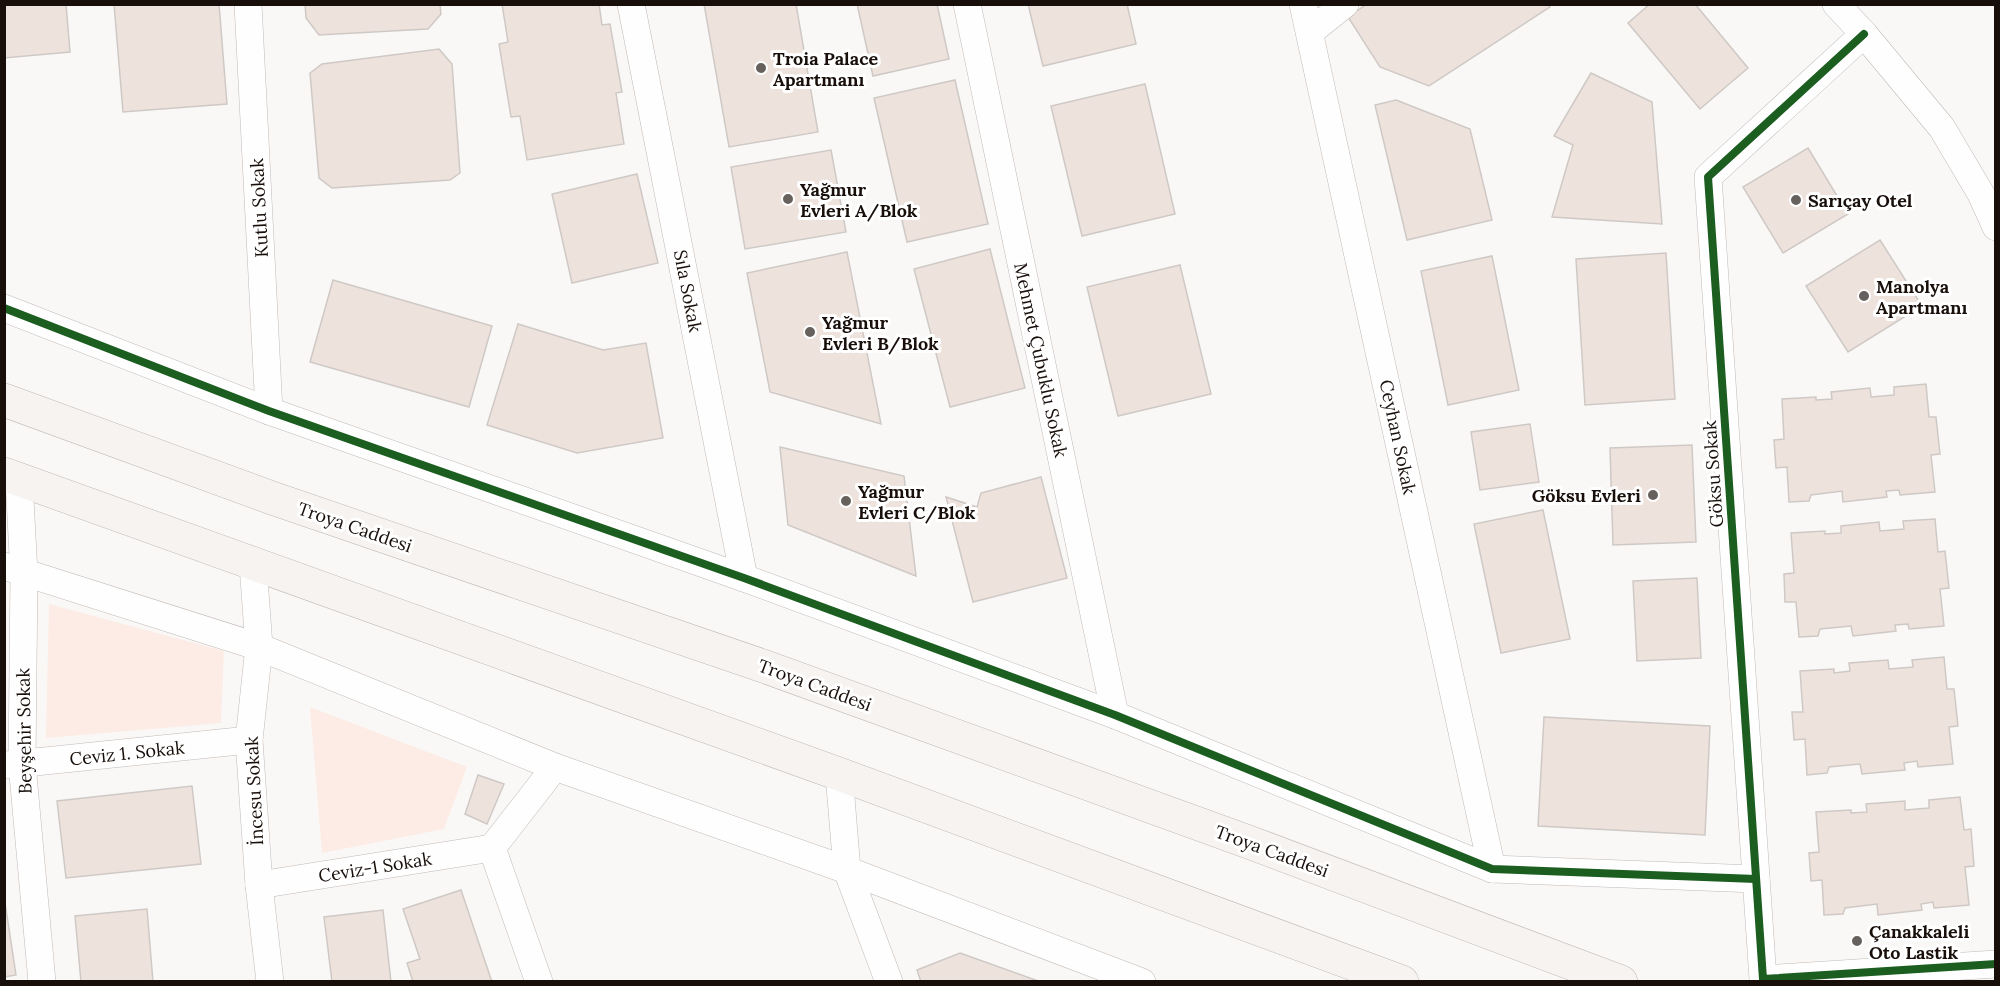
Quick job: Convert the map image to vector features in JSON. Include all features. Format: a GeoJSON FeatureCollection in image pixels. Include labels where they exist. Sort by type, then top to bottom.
{"type":"FeatureCollection","features":[{"type":"Feature","properties":{"kind":"main road","name":"Troya Caddesi"},"geometry":{"type":"LineString","coordinates":[[4,400],[272,498],[766,667],[1254,844],[1621,981]]}},
{"type":"Feature","properties":{"kind":"main road"},"geometry":{"type":"LineString","coordinates":[[12,477],[839,774],[1402,981]]}},
{"type":"Feature","properties":{"kind":"street","name":"Kutlu Sokak"},"geometry":{"type":"LineString","coordinates":[[248,4],[269,411]]}},
{"type":"Feature","properties":{"kind":"street","name":"Sıla Sokak"},"geometry":{"type":"LineString","coordinates":[[631,4],[744,578]]}},
{"type":"Feature","properties":{"kind":"street","name":"Mehmet Çubuklu Sokak"},"geometry":{"type":"LineString","coordinates":[[967,4],[1115,715]]}},
{"type":"Feature","properties":{"kind":"street","name":"Ceyhan Sokak"},"geometry":{"type":"LineString","coordinates":[[1303,4],[1492,869]]}},
{"type":"Feature","properties":{"kind":"street"},"geometry":{"type":"LineString","coordinates":[[1310,32],[1345,4]]}},
{"type":"Feature","properties":{"kind":"street"},"geometry":{"type":"LineString","coordinates":[[1836,4],[1942,128],[1981,194],[1995,227]]}},
{"type":"Feature","properties":{"kind":"street","name":"Göksu Sokak"},"geometry":{"type":"LineString","coordinates":[[1864,34],[1708,177],[1763,980],[1995,964]]}},
{"type":"Feature","properties":{"kind":"street"},"geometry":{"type":"LineString","coordinates":[[4,308],[269,411],[744,578],[1115,715],[1492,869],[1756,879]]}},
{"type":"Feature","properties":{"kind":"street","name":"Beyşehir Sokak"},"geometry":{"type":"LineString","coordinates":[[12,477],[13,765],[42,981]]}},
{"type":"Feature","properties":{"kind":"street","name":"İncesu Sokak"},"geometry":{"type":"LineString","coordinates":[[253,564],[259,647],[249,740],[259,885],[270,981]]}},
{"type":"Feature","properties":{"kind":"street"},"geometry":{"type":"LineString","coordinates":[[14,570],[259,647],[555,767],[847,870],[1142,981]]}},
{"type":"Feature","properties":{"kind":"street","name":"Ceviz 1. Sokak"},"geometry":{"type":"LineString","coordinates":[[13,765],[249,740]]}},
{"type":"Feature","properties":{"kind":"street"},"geometry":{"type":"LineString","coordinates":[[539,981],[492,848],[555,767]]}},
{"type":"Feature","properties":{"kind":"street"},"geometry":{"type":"LineString","coordinates":[[839,774],[847,870],[889,981]]}},
{"type":"Feature","properties":{"kind":"street","name":"Ceviz-1 Sokak"},"geometry":{"type":"LineString","coordinates":[[259,885],[492,848]]}},
{"type":"Feature","properties":{"kind":"shaded area"},"geometry":{"type":"Polygon","coordinates":[[[49,604],[224,651],[221,723],[46,738],[49,604]]]}},
{"type":"Feature","properties":{"kind":"shaded area"},"geometry":{"type":"Polygon","coordinates":[[[310,707],[467,767],[444,829],[322,853],[310,707]]]}},
{"type":"Feature","properties":{"kind":"building"},"geometry":{"type":"Polygon","coordinates":[[[4,4],[66,4],[70,52],[4,58],[4,4]]]}},
{"type":"Feature","properties":{"kind":"building"},"geometry":{"type":"Polygon","coordinates":[[[114,4],[219,4],[227,104],[123,112],[114,4]]]}},
{"type":"Feature","properties":{"kind":"building"},"geometry":{"type":"Polygon","coordinates":[[[305,4],[440,4],[441,14],[428,29],[319,35],[306,18],[305,4]]]}},
{"type":"Feature","properties":{"kind":"building"},"geometry":{"type":"Polygon","coordinates":[[[502,4],[599,4],[602,25],[610,24],[622,92],[616,93],[624,144],[527,160],[520,116],[511,117],[499,44],[508,42],[502,4]]]}},
{"type":"Feature","properties":{"kind":"building","name":"Troia Palace Apartmanı"},"geometry":{"type":"Polygon","coordinates":[[[704,4],[796,4],[818,132],[729,147],[704,4]]]}},
{"type":"Feature","properties":{"kind":"building"},"geometry":{"type":"Polygon","coordinates":[[[857,4],[937,4],[949,59],[873,76],[857,4]]]}},
{"type":"Feature","properties":{"kind":"building"},"geometry":{"type":"Polygon","coordinates":[[[1028,4],[1127,4],[1136,44],[1043,66],[1028,4]]]}},
{"type":"Feature","properties":{"kind":"building"},"geometry":{"type":"Polygon","coordinates":[[[1367,4],[1548,4],[1550,7],[1429,86],[1380,67],[1348,17],[1367,4]]]}},
{"type":"Feature","properties":{"kind":"building"},"geometry":{"type":"Polygon","coordinates":[[[1650,4],[1695,4],[1748,68],[1700,109],[1628,23],[1650,4]]]}},
{"type":"Feature","properties":{"kind":"building"},"geometry":{"type":"Polygon","coordinates":[[[439,49],[452,64],[460,173],[450,180],[332,188],[319,178],[310,73],[322,64],[439,49]]]}},
{"type":"Feature","properties":{"kind":"building"},"geometry":{"type":"Polygon","coordinates":[[[1591,73],[1652,102],[1662,224],[1552,217],[1573,145],[1554,136],[1591,73]]]}},
{"type":"Feature","properties":{"kind":"building"},"geometry":{"type":"Polygon","coordinates":[[[955,80],[988,224],[907,242],[874,98],[955,80]]]}},
{"type":"Feature","properties":{"kind":"building"},"geometry":{"type":"Polygon","coordinates":[[[1145,84],[1175,214],[1082,236],[1051,106],[1145,84]]]}},
{"type":"Feature","properties":{"kind":"building"},"geometry":{"type":"Polygon","coordinates":[[[1396,100],[1470,129],[1492,220],[1407,240],[1375,105],[1396,100]]]}},
{"type":"Feature","properties":{"kind":"building","name":"Sarıçay Otel"},"geometry":{"type":"Polygon","coordinates":[[[1808,148],[1848,214],[1783,253],[1743,187],[1808,148]]]}},
{"type":"Feature","properties":{"kind":"building","name":"Yağmur Evleri A/Blok"},"geometry":{"type":"Polygon","coordinates":[[[831,150],[846,232],[745,249],[731,167],[831,150]]]}},
{"type":"Feature","properties":{"kind":"building"},"geometry":{"type":"Polygon","coordinates":[[[637,174],[658,263],[572,283],[552,194],[637,174]]]}},
{"type":"Feature","properties":{"kind":"building","name":"Manolya Apartmanı"},"geometry":{"type":"Polygon","coordinates":[[[1880,240],[1922,306],[1848,352],[1806,286],[1880,240]]]}},
{"type":"Feature","properties":{"kind":"building"},"geometry":{"type":"Polygon","coordinates":[[[990,249],[1025,388],[950,407],[914,269],[990,249]]]}},
{"type":"Feature","properties":{"kind":"building","name":"Yağmur Evleri B/Blok"},"geometry":{"type":"Polygon","coordinates":[[[847,252],[881,424],[770,392],[747,273],[847,252]]]}},
{"type":"Feature","properties":{"kind":"building"},"geometry":{"type":"Polygon","coordinates":[[[1666,253],[1675,399],[1585,405],[1576,259],[1666,253]]]}},
{"type":"Feature","properties":{"kind":"building"},"geometry":{"type":"Polygon","coordinates":[[[1492,256],[1519,390],[1448,405],[1421,271],[1492,256]]]}},
{"type":"Feature","properties":{"kind":"building"},"geometry":{"type":"Polygon","coordinates":[[[1180,265],[1211,394],[1118,416],[1087,287],[1180,265]]]}},
{"type":"Feature","properties":{"kind":"building"},"geometry":{"type":"Polygon","coordinates":[[[333,280],[492,326],[469,407],[310,362],[333,280]]]}},
{"type":"Feature","properties":{"kind":"building"},"geometry":{"type":"Polygon","coordinates":[[[518,324],[603,350],[646,343],[663,438],[577,453],[487,425],[518,324]]]}},
{"type":"Feature","properties":{"kind":"building"},"geometry":{"type":"Polygon","coordinates":[[[1926,384],[1929,417],[1936,417],[1940,454],[1931,455],[1935,492],[1900,495],[1899,490],[1886,491],[1887,497],[1843,502],[1842,491],[1811,495],[1809,501],[1789,502],[1787,467],[1776,468],[1774,440],[1784,439],[1782,399],[1816,397],[1816,400],[1832,399],[1831,392],[1870,388],[1871,397],[1894,395],[1894,387],[1926,384]]]}},
{"type":"Feature","properties":{"kind":"building"},"geometry":{"type":"Polygon","coordinates":[[[1530,424],[1539,482],[1480,490],[1471,432],[1530,424]]]}},
{"type":"Feature","properties":{"kind":"building","name":"Göksu Evleri"},"geometry":{"type":"Polygon","coordinates":[[[1692,445],[1696,542],[1613,545],[1610,448],[1692,445]]]}},
{"type":"Feature","properties":{"kind":"building","name":"Yağmur Evleri C/Blok"},"geometry":{"type":"Polygon","coordinates":[[[780,447],[904,476],[916,576],[788,525],[780,447]]]}},
{"type":"Feature","properties":{"kind":"building"},"geometry":{"type":"Polygon","coordinates":[[[1041,477],[1067,578],[973,602],[946,497],[977,507],[981,493],[1041,477]]]}},
{"type":"Feature","properties":{"kind":"building"},"geometry":{"type":"Polygon","coordinates":[[[1543,510],[1570,639],[1501,653],[1474,524],[1543,510]]]}},
{"type":"Feature","properties":{"kind":"building"},"geometry":{"type":"Polygon","coordinates":[[[1935,519],[1938,552],[1945,551],[1949,588],[1940,589],[1944,626],[1909,629],[1908,624],[1895,625],[1896,631],[1853,636],[1851,626],[1820,629],[1818,636],[1799,637],[1796,602],[1785,602],[1784,574],[1794,573],[1791,533],[1825,531],[1825,534],[1841,533],[1841,526],[1879,522],[1880,531],[1904,529],[1903,521],[1935,519]]]}},
{"type":"Feature","properties":{"kind":"building"},"geometry":{"type":"Polygon","coordinates":[[[1697,578],[1701,658],[1637,661],[1633,581],[1697,578]]]}},
{"type":"Feature","properties":{"kind":"building"},"geometry":{"type":"Polygon","coordinates":[[[1944,657],[1947,689],[1954,689],[1958,726],[1949,727],[1953,764],[1918,767],[1917,761],[1904,763],[1905,770],[1862,774],[1860,764],[1829,767],[1827,773],[1807,775],[1805,739],[1794,740],[1792,712],[1803,712],[1800,671],[1834,669],[1834,673],[1850,671],[1849,663],[1888,660],[1889,669],[1913,667],[1912,660],[1944,657]]]}},
{"type":"Feature","properties":{"kind":"building"},"geometry":{"type":"Polygon","coordinates":[[[1544,717],[1710,726],[1705,835],[1538,826],[1544,717]]]}},
{"type":"Feature","properties":{"kind":"building"},"geometry":{"type":"Polygon","coordinates":[[[478,775],[504,784],[487,824],[465,814],[478,775]]]}},
{"type":"Feature","properties":{"kind":"building"},"geometry":{"type":"Polygon","coordinates":[[[192,786],[201,864],[66,878],[57,801],[192,786]]]}},
{"type":"Feature","properties":{"kind":"building"},"geometry":{"type":"Polygon","coordinates":[[[1960,797],[1964,830],[1971,829],[1974,866],[1965,867],[1969,905],[1934,908],[1933,902],[1921,904],[1922,910],[1878,915],[1877,904],[1845,908],[1843,914],[1824,915],[1822,880],[1811,881],[1809,853],[1819,852],[1816,812],[1851,810],[1851,813],[1867,812],[1866,804],[1905,801],[1905,810],[1929,808],[1929,800],[1960,797]]]}},
{"type":"Feature","properties":{"kind":"building"},"geometry":{"type":"Polygon","coordinates":[[[461,890],[492,982],[413,982],[407,963],[420,959],[403,909],[461,890]]]}},
{"type":"Feature","properties":{"kind":"building"},"geometry":{"type":"Polygon","coordinates":[[[4,896],[16,975],[4,977],[4,896]]]}},
{"type":"Feature","properties":{"kind":"building"},"geometry":{"type":"Polygon","coordinates":[[[147,909],[153,982],[81,982],[75,916],[147,909]]]}},
{"type":"Feature","properties":{"kind":"building"},"geometry":{"type":"Polygon","coordinates":[[[383,910],[391,982],[332,982],[324,917],[383,910]]]}},
{"type":"Feature","properties":{"kind":"building"},"geometry":{"type":"Polygon","coordinates":[[[960,953],[1041,982],[921,982],[917,970],[960,953]]]}},
{"type":"Feature","properties":{"kind":"cycle path"},"geometry":{"type":"LineString","coordinates":[[1864,34],[1708,177],[1763,979],[1996,964]]}},
{"type":"Feature","properties":{"kind":"cycle path"},"geometry":{"type":"LineString","coordinates":[[4,308],[269,411],[744,578],[1115,715],[1492,869],[1756,879]]}},
{"type":"Feature","properties":{"kind":"place","name":"Troia Palace Apartmanı"},"geometry":{"type":"Point","coordinates":[761,68]}},
{"type":"Feature","properties":{"kind":"place","name":"Yağmur Evleri A/Blok"},"geometry":{"type":"Point","coordinates":[788,199]}},
{"type":"Feature","properties":{"kind":"place","name":"Sarıçay Otel"},"geometry":{"type":"Point","coordinates":[1796,200]}},
{"type":"Feature","properties":{"kind":"place","name":"Manolya Apartmanı"},"geometry":{"type":"Point","coordinates":[1864,296]}},
{"type":"Feature","properties":{"kind":"place","name":"Yağmur Evleri B/Blok"},"geometry":{"type":"Point","coordinates":[810,332]}},
{"type":"Feature","properties":{"kind":"place","name":"Göksu Evleri"},"geometry":{"type":"Point","coordinates":[1653,495]}},
{"type":"Feature","properties":{"kind":"place","name":"Yağmur Evleri C/Blok"},"geometry":{"type":"Point","coordinates":[846,501]}},
{"type":"Feature","properties":{"kind":"place","name":"Çanakkaleli Oto Lastik"},"geometry":{"type":"Point","coordinates":[1857,941]}}]}
